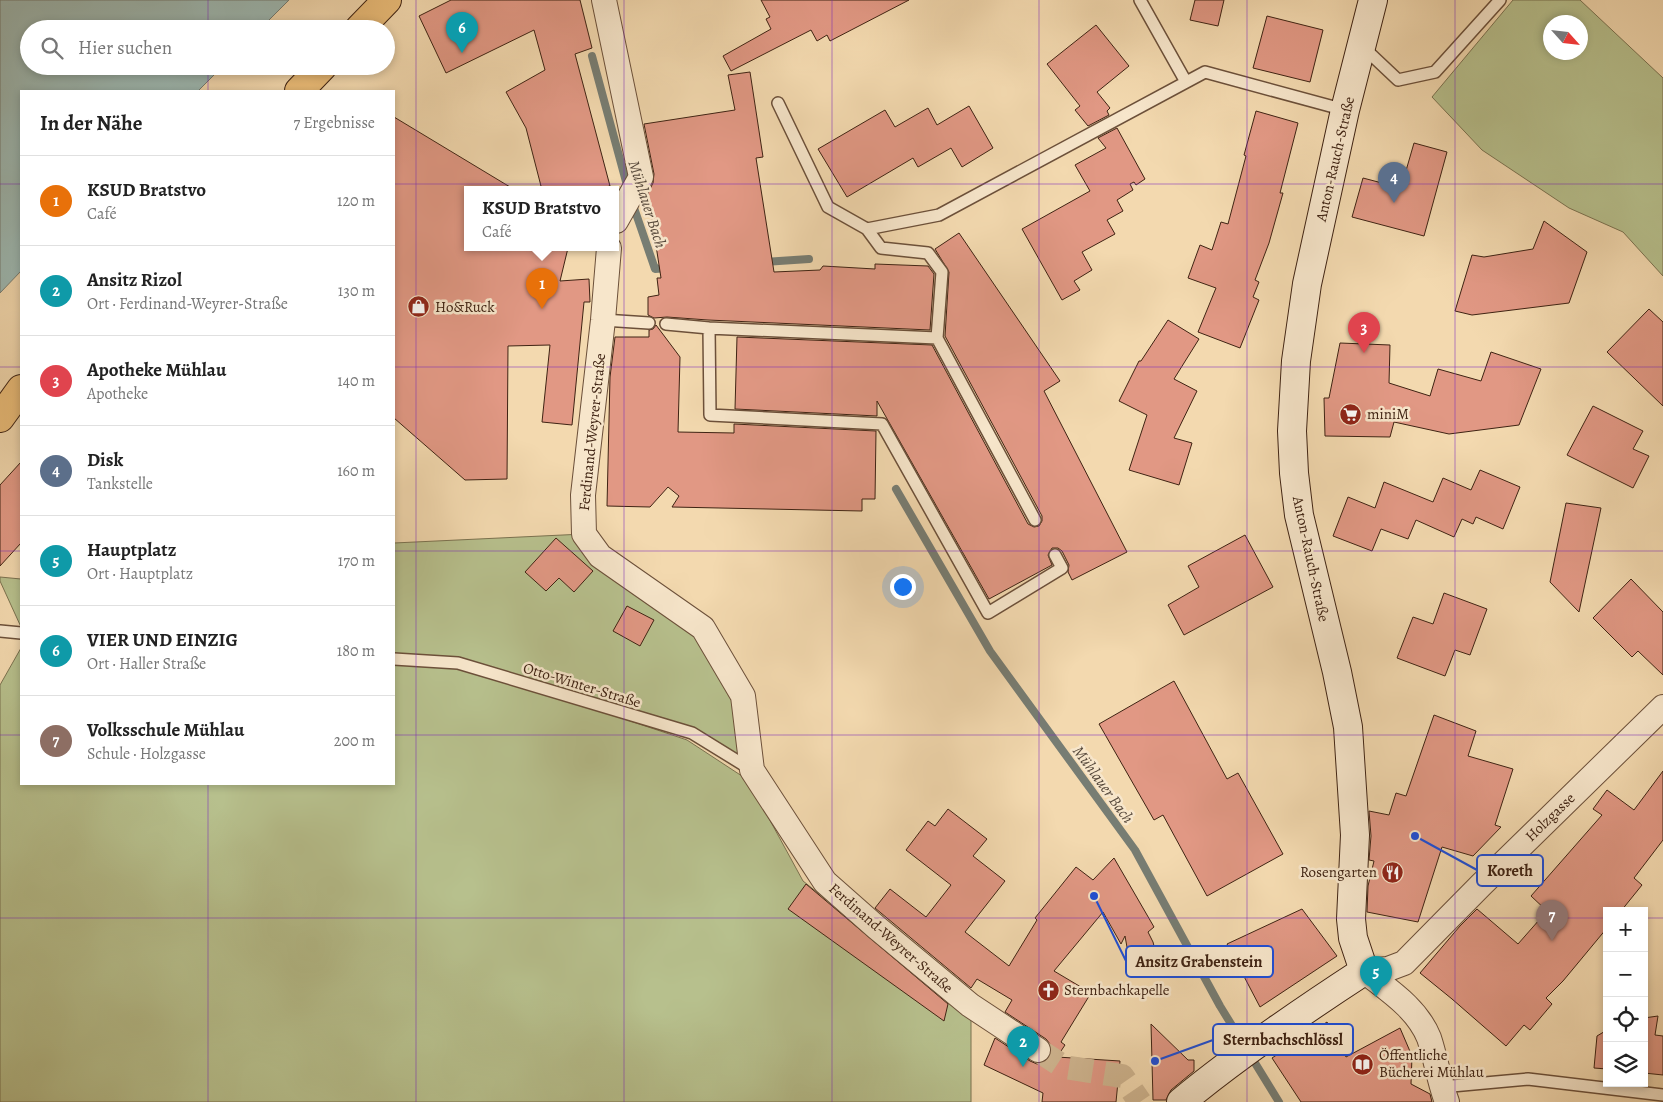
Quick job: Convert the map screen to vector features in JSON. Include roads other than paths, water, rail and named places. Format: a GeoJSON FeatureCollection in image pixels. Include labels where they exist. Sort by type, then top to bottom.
{"type":"FeatureCollection","features":[{"type":"Feature","properties":{"kind":"main road"},"geometry":{"type":"LineString","coordinates":[[368,20],[387,0]]}},
{"type":"Feature","properties":{"kind":"main road","name":"Anton-Rauch-Straße"},"geometry":{"type":"LineString","coordinates":[[1364,971],[1353,938],[1351,919],[1355,835],[1348,727],[1335,664],[1299,515],[1292,431],[1295,369],[1300,322],[1307,284],[1345,110],[1373,0]]}},
{"type":"Feature","properties":{"kind":"main road"},"geometry":{"type":"LineString","coordinates":[[300,90],[314,75]]}},
{"type":"Feature","properties":{"kind":"main road"},"geometry":{"type":"LineString","coordinates":[[0,399],[20,383]]}},
{"type":"Feature","properties":{"kind":"main road"},"geometry":{"type":"LineString","coordinates":[[0,418],[20,390]]}},
{"type":"Feature","properties":{"kind":"main road"},"geometry":{"type":"LineString","coordinates":[[1181,1102],[1220,1070],[1273,1032],[1364,971]]}},
{"type":"Feature","properties":{"kind":"street"},"geometry":{"type":"LineString","coordinates":[[604,0],[641,177],[619,215]]}},
{"type":"Feature","properties":{"kind":"street","name":"Ferdinand-Weyrer-Straße"},"geometry":{"type":"LineString","coordinates":[[609,251],[603,320],[583,495],[584,534],[600,556],[703,628],[743,696],[752,770],[825,882],[970,1005],[1038,1050]]}},
{"type":"Feature","properties":{"kind":"street","name":"Holzgasse"},"geometry":{"type":"LineString","coordinates":[[1364,971],[1388,969],[1404,963],[1663,707]]}},
{"type":"Feature","properties":{"kind":"street"},"geometry":{"type":"LineString","coordinates":[[1364,971],[1405,1004],[1419,1020],[1428,1038],[1444,1095]]}},
{"type":"Feature","properties":{"kind":"lane"},"geometry":{"type":"LineString","coordinates":[[1140,0],[1186,82]]}},
{"type":"Feature","properties":{"kind":"lane"},"geometry":{"type":"LineString","coordinates":[[1362,45],[1398,80],[1435,72],[1500,0]]}},
{"type":"Feature","properties":{"kind":"lane"},"geometry":{"type":"LineString","coordinates":[[867,228],[939,215],[1205,72],[1345,110]]}},
{"type":"Feature","properties":{"kind":"lane"},"geometry":{"type":"LineString","coordinates":[[778,104],[828,207],[867,228],[881,248],[928,253],[942,272],[937,338],[1035,520]]}},
{"type":"Feature","properties":{"kind":"lane"},"geometry":{"type":"LineString","coordinates":[[603,320],[649,323]]}},
{"type":"Feature","properties":{"kind":"lane"},"geometry":{"type":"LineString","coordinates":[[666,324],[709,328],[937,338]]}},
{"type":"Feature","properties":{"kind":"lane"},"geometry":{"type":"LineString","coordinates":[[709,328],[710,414],[882,424],[988,613],[1062,568],[1055,555]]}},
{"type":"Feature","properties":{"kind":"lane"},"geometry":{"type":"LineString","coordinates":[[0,631],[20,633]]}},
{"type":"Feature","properties":{"kind":"lane","name":"Otto-Winter-Straße"},"geometry":{"type":"LineString","coordinates":[[395,658],[458,663],[692,734],[752,770]]}},
{"type":"Feature","properties":{"kind":"lane"},"geometry":{"type":"LineString","coordinates":[[1444,1095],[1528,1079],[1663,1094]]}},
{"type":"Feature","properties":{"kind":"water"},"geometry":{"type":"Polygon","coordinates":[[[0,0],[289,0],[269,20],[20,20],[20,75],[214,75],[199,90],[20,90],[20,272],[0,293],[0,0]]]}},
{"type":"Feature","properties":{"kind":"waterway","name":"Mühlauer Bach"},"geometry":{"type":"LineString","coordinates":[[592,56],[628,189]]}},
{"type":"Feature","properties":{"kind":"waterway","name":"Mühlauer Bach"},"geometry":{"type":"LineString","coordinates":[[632,202],[655,269],[668,268]]}},
{"type":"Feature","properties":{"kind":"waterway","name":"Mühlauer Bach"},"geometry":{"type":"LineString","coordinates":[[764,262],[809,259]]}},
{"type":"Feature","properties":{"kind":"waterway","name":"Mühlauer Bach"},"geometry":{"type":"LineString","coordinates":[[896,489],[990,651],[1135,850],[1220,1006],[1279,1102]]}},
{"type":"Feature","properties":{"kind":"tunnel"},"geometry":{"type":"LineString","coordinates":[[1038,1050],[1064,1067],[1122,1076],[1140,1102]]}},
{"type":"Feature","properties":{"kind":"place","name":"VIER UND EINZIG"},"geometry":{"type":"Point","coordinates":[462,53]}},
{"type":"Feature","properties":{"kind":"place","name":"Disk"},"geometry":{"type":"Point","coordinates":[1394,203]}},
{"type":"Feature","properties":{"kind":"place","name":"Ho&Ruck"},"geometry":{"type":"Point","coordinates":[419,307]}},
{"type":"Feature","properties":{"kind":"place","name":"KSUD Bratstvo"},"geometry":{"type":"Point","coordinates":[542,309]}},
{"type":"Feature","properties":{"kind":"place","name":"Apotheke Mühlau"},"geometry":{"type":"Point","coordinates":[1364,353]}},
{"type":"Feature","properties":{"kind":"place","name":"miniM"},"geometry":{"type":"Point","coordinates":[1351,414]}},
{"type":"Feature","properties":{"kind":"place","name":"Koreth"},"geometry":{"type":"Point","coordinates":[1415,836]}},
{"type":"Feature","properties":{"kind":"place","name":"Rosengarten"},"geometry":{"type":"Point","coordinates":[1393,872]}},
{"type":"Feature","properties":{"kind":"place","name":"Ansitz Grabenstein"},"geometry":{"type":"Point","coordinates":[1094,896]}},
{"type":"Feature","properties":{"kind":"place","name":"Volksschule Mühlau"},"geometry":{"type":"Point","coordinates":[1552,941]}},
{"type":"Feature","properties":{"kind":"place","name":"Sternbachkapelle"},"geometry":{"type":"Point","coordinates":[1048,990]}},
{"type":"Feature","properties":{"kind":"place","name":"Hauptplatz"},"geometry":{"type":"Point","coordinates":[1376,997]}},
{"type":"Feature","properties":{"kind":"place","name":"Sternbachschlössl"},"geometry":{"type":"Point","coordinates":[1155,1061]}},
{"type":"Feature","properties":{"kind":"place","name":"Öffentliche Bücherei Mühlau"},"geometry":{"type":"Point","coordinates":[1363,1064]}},
{"type":"Feature","properties":{"kind":"place","name":"Ansitz Rizol"},"geometry":{"type":"Point","coordinates":[1023,1067]}}]}
